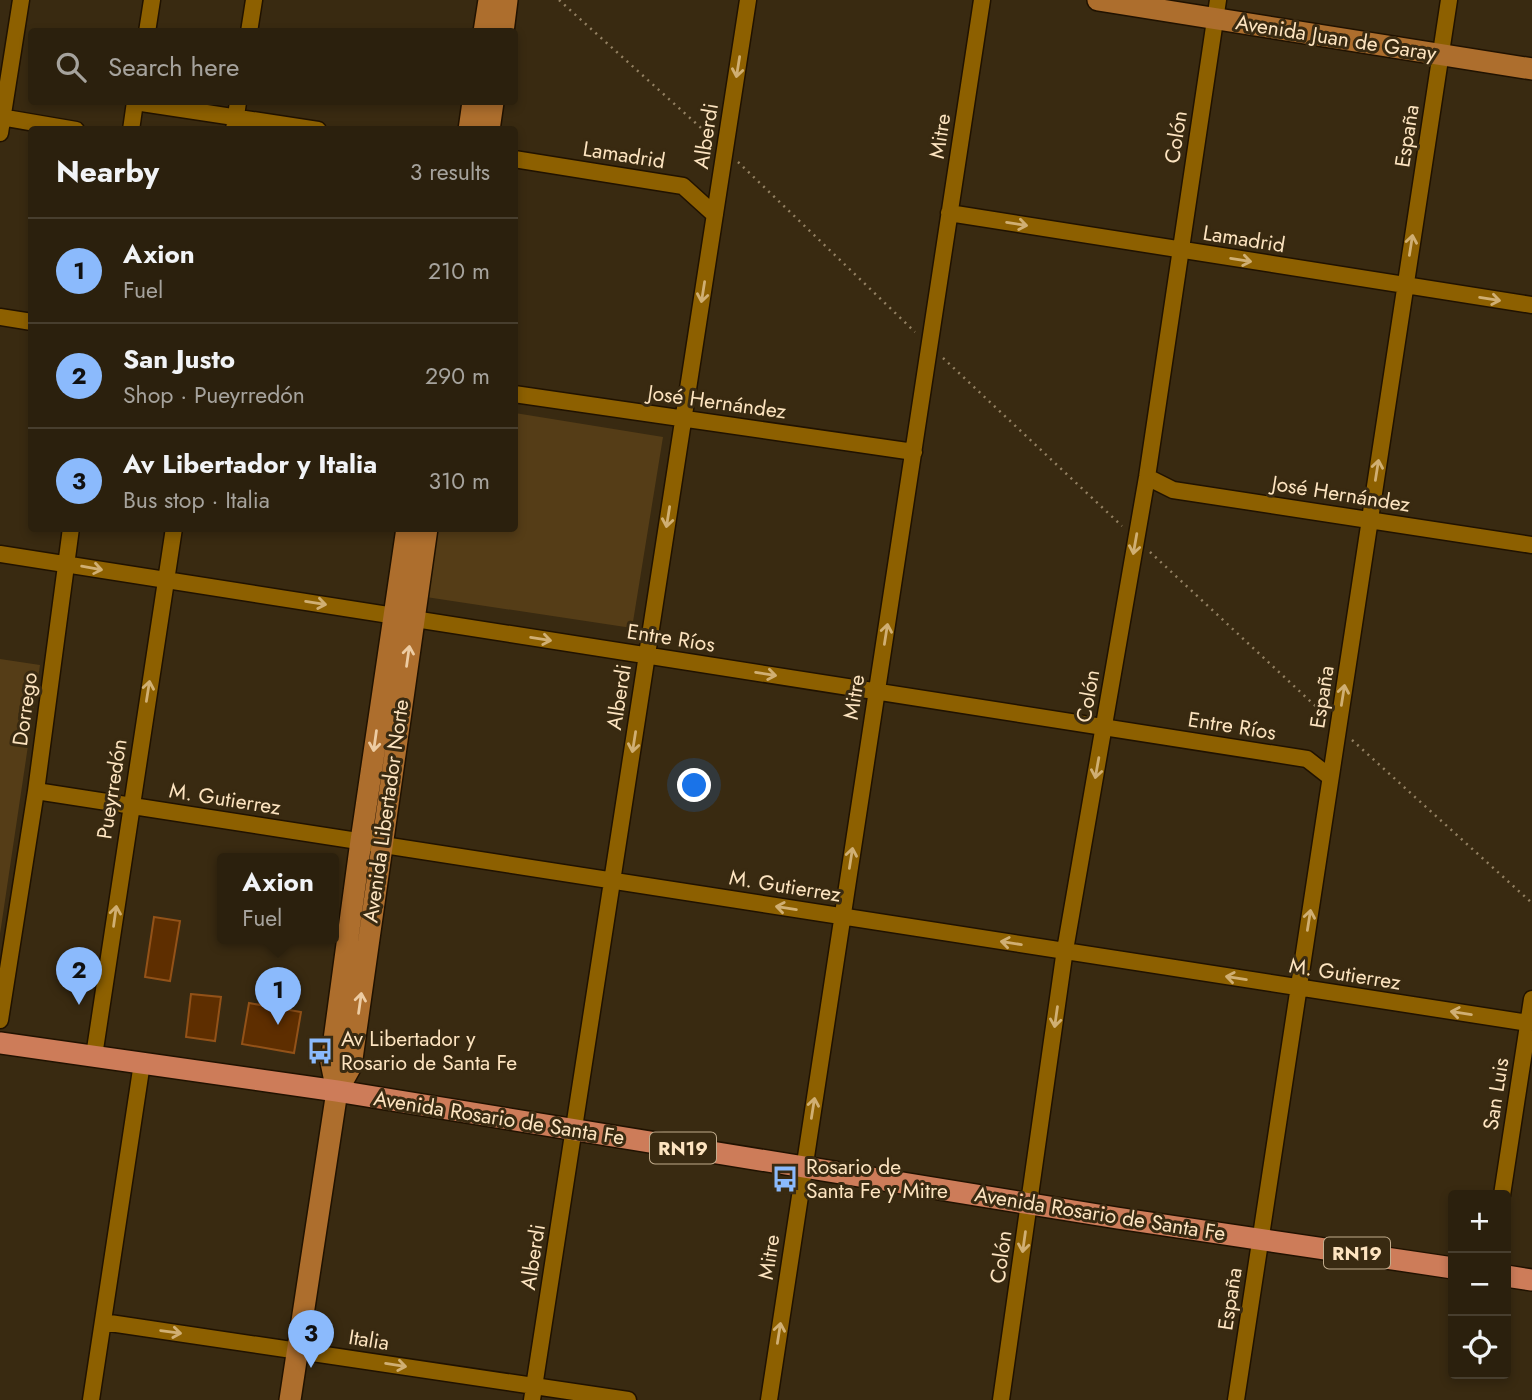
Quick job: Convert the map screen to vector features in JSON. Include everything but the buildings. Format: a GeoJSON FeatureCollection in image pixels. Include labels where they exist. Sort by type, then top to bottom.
{"type":"FeatureCollection","features":[{"type":"Feature","properties":{"kind":"main road"},"geometry":{"type":"LineString","coordinates":[[485,28],[489,0]]}},
{"type":"Feature","properties":{"kind":"main road"},"geometry":{"type":"LineString","coordinates":[[504,28],[507,0]]}},
{"type":"Feature","properties":{"kind":"main road","name":"Avenida Juan de Garay"},"geometry":{"type":"LineString","coordinates":[[1098,0],[1216,9],[1440,54],[1532,69]]}},
{"type":"Feature","properties":{"kind":"main road"},"geometry":{"type":"LineString","coordinates":[[470,126],[473,105]]}},
{"type":"Feature","properties":{"kind":"main road"},"geometry":{"type":"LineString","coordinates":[[490,126],[493,105]]}},
{"type":"Feature","properties":{"kind":"main road","name":"Avenida Libertador Norte"},"geometry":{"type":"LineString","coordinates":[[404,617],[407,532]]}},
{"type":"Feature","properties":{"kind":"main road","name":"Avenida Libertador Norte"},"geometry":{"type":"LineString","coordinates":[[290,1400],[337,1091],[351,1066],[371,842],[404,617],[426,532]]}},
{"type":"Feature","properties":{"kind":"main road","name":"Avenida Rosario de Santa Fe"},"geometry":{"type":"LineString","coordinates":[[0,1043],[337,1091],[1030,1204],[1448,1267]]}},
{"type":"Feature","properties":{"kind":"main road"},"geometry":{"type":"LineString","coordinates":[[1511,1277],[1532,1280]]}},
{"type":"Feature","properties":{"kind":"street"},"geometry":{"type":"LineString","coordinates":[[21,0],[1,123],[33,126]]}},
{"type":"Feature","properties":{"kind":"street"},"geometry":{"type":"LineString","coordinates":[[147,28],[152,0]]}},
{"type":"Feature","properties":{"kind":"street"},"geometry":{"type":"LineString","coordinates":[[250,28],[254,0]]}},
{"type":"Feature","properties":{"kind":"street","name":"Alberdi"},"geometry":{"type":"LineString","coordinates":[[533,1393],[748,0]]}},
{"type":"Feature","properties":{"kind":"street","name":"Mitre"},"geometry":{"type":"LineString","coordinates":[[769,1400],[982,0]]}},
{"type":"Feature","properties":{"kind":"street","name":"España"},"geometry":{"type":"LineString","coordinates":[[1239,1400],[1330,777],[1449,0]]}},
{"type":"Feature","properties":{"kind":"street","name":"Colón"},"geometry":{"type":"LineString","coordinates":[[1001,1400],[1065,951],[1147,477],[1216,9]]}},
{"type":"Feature","properties":{"kind":"street"},"geometry":{"type":"LineString","coordinates":[[132,126],[135,105]]}},
{"type":"Feature","properties":{"kind":"street"},"geometry":{"type":"LineString","coordinates":[[157,105],[295,126]]}},
{"type":"Feature","properties":{"kind":"street","name":"Lamadrid"},"geometry":{"type":"LineString","coordinates":[[518,160],[683,186],[715,215]]}},
{"type":"Feature","properties":{"kind":"street","name":"Lamadrid"},"geometry":{"type":"LineString","coordinates":[[949,213],[1532,305]]}},
{"type":"Feature","properties":{"kind":"street"},"geometry":{"type":"LineString","coordinates":[[0,317],[28,321]]}},
{"type":"Feature","properties":{"kind":"street","name":"José Hernández"},"geometry":{"type":"LineString","coordinates":[[518,395],[914,452]]}},
{"type":"Feature","properties":{"kind":"street","name":"José Hernández"},"geometry":{"type":"LineString","coordinates":[[1147,477],[1172,489],[1532,545]]}},
{"type":"Feature","properties":{"kind":"street","name":"Dorrego"},"geometry":{"type":"LineString","coordinates":[[0,1020],[36,791],[70,532]]}},
{"type":"Feature","properties":{"kind":"street","name":"Pueyrredón"},"geometry":{"type":"LineString","coordinates":[[94,1056],[173,532]]}},
{"type":"Feature","properties":{"kind":"street","name":"Entre Ríos"},"geometry":{"type":"LineString","coordinates":[[0,554],[1307,759],[1330,777]]}},
{"type":"Feature","properties":{"kind":"street","name":"M. Gutierrez"},"geometry":{"type":"LineString","coordinates":[[36,791],[1528,1023]]}},
{"type":"Feature","properties":{"kind":"street","name":"San Luis"},"geometry":{"type":"LineString","coordinates":[[1503,1190],[1532,999]]}},
{"type":"Feature","properties":{"kind":"street"},"geometry":{"type":"LineString","coordinates":[[91,1400],[142,1063]]}},
{"type":"Feature","properties":{"kind":"street","name":"Italia"},"geometry":{"type":"LineString","coordinates":[[103,1322],[297,1350],[533,1393],[628,1400]]}},
{"type":"Feature","properties":{"kind":"path"},"geometry":{"type":"LineString","coordinates":[[559,0],[725,149],[930,347],[1338,728],[1532,903]]}},
{"type":"Feature","properties":{"kind":"shaded area"},"geometry":{"type":"Polygon","coordinates":[[[518,413],[663,437],[632,628],[426,597],[436,532],[518,532],[518,413]]]}},
{"type":"Feature","properties":{"kind":"shaded area"},"geometry":{"type":"Polygon","coordinates":[[[0,659],[40,665],[0,934],[0,659]]]}},
{"type":"Feature","properties":{"kind":"place","name":"San Justo"},"geometry":{"type":"Point","coordinates":[79,1005]}},
{"type":"Feature","properties":{"kind":"place","name":"Axion"},"geometry":{"type":"Point","coordinates":[278,1025]}},
{"type":"Feature","properties":{"kind":"place","name":"Av Libertador y Rosario de Santa Fe"},"geometry":{"type":"Point","coordinates":[320,1051]}},
{"type":"Feature","properties":{"kind":"place","name":"Rosario de Santa Fe y Mitre"},"geometry":{"type":"Point","coordinates":[785,1179]}},
{"type":"Feature","properties":{"kind":"place","name":"Av Libertador y Italia"},"geometry":{"type":"Point","coordinates":[311,1368]}}]}
